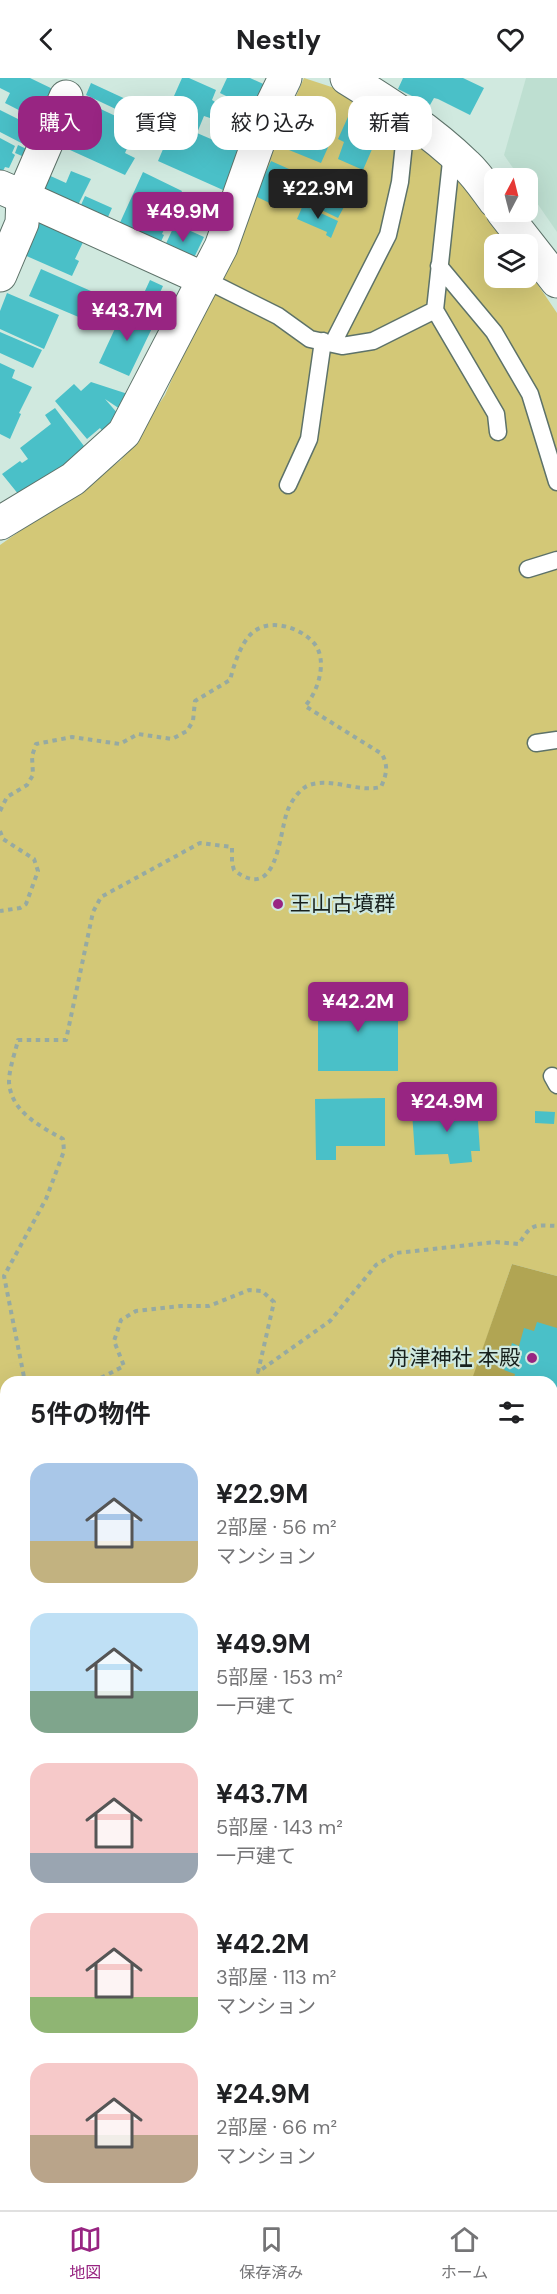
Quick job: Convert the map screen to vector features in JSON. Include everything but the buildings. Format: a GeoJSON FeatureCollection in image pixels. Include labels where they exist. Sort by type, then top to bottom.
{"type":"FeatureCollection","features":[{"type":"Feature","properties":{"kind":"street"},"geometry":{"type":"LineString","coordinates":[[0,523],[73,479],[124,433],[221,247],[270,109],[285,78]]}},
{"type":"Feature","properties":{"kind":"street"},"geometry":{"type":"LineString","coordinates":[[347,78],[376,96]]}},
{"type":"Feature","properties":{"kind":"street"},"geometry":{"type":"LineString","coordinates":[[432,136],[468,166],[484,187]]}},
{"type":"Feature","properties":{"kind":"street"},"geometry":{"type":"LineString","coordinates":[[0,275],[22,223],[11,192],[35,150]]}},
{"type":"Feature","properties":{"kind":"street"},"geometry":{"type":"LineString","coordinates":[[11,192],[204,279]]}},
{"type":"Feature","properties":{"kind":"street"},"geometry":{"type":"LineString","coordinates":[[511,222],[557,281]]}},
{"type":"Feature","properties":{"kind":"lane"},"geometry":{"type":"LineString","coordinates":[[288,485],[309,439],[328,342],[388,235],[400,182],[403,150]]}},
{"type":"Feature","properties":{"kind":"lane"},"geometry":{"type":"LineString","coordinates":[[452,152],[435,310],[496,414],[498,432]]}},
{"type":"Feature","properties":{"kind":"lane"},"geometry":{"type":"LineString","coordinates":[[439,266],[494,332],[530,394],[550,436],[557,482]]}},
{"type":"Feature","properties":{"kind":"lane"},"geometry":{"type":"LineString","coordinates":[[204,279],[278,316],[310,339],[342,346],[373,341],[435,310]]}},
{"type":"Feature","properties":{"kind":"lane"},"geometry":{"type":"LineString","coordinates":[[528,569],[557,560]]}},
{"type":"Feature","properties":{"kind":"lane"},"geometry":{"type":"LineString","coordinates":[[536,743],[557,740]]}},
{"type":"Feature","properties":{"kind":"path"},"geometry":{"type":"LineString","coordinates":[[0,811],[7,797],[27,785],[33,775],[32,756],[36,744],[72,737],[120,744],[138,734],[172,739],[187,731],[193,721],[195,701],[230,680],[234,663],[249,635],[258,628],[274,624],[296,630],[315,643],[321,662],[320,670],[317,688],[305,706],[382,754],[386,762],[387,771],[381,787],[372,789],[321,783],[306,787],[295,798],[288,810],[277,858],[271,869],[261,877],[250,879],[234,870],[232,847],[200,843],[101,897],[93,912],[66,1040],[18,1040],[9,1082],[17,1107],[35,1123],[63,1139],[64,1151],[46,1199],[4,1276],[24,1376]]}},
{"type":"Feature","properties":{"kind":"path"},"geometry":{"type":"LineString","coordinates":[[0,831],[3,839],[34,859],[38,871],[26,904],[20,908],[0,911]]}},
{"type":"Feature","properties":{"kind":"path"},"geometry":{"type":"LineString","coordinates":[[105,1376],[124,1366],[114,1341],[122,1320],[136,1311],[181,1306],[209,1306],[249,1290],[262,1291],[274,1302],[258,1372],[330,1322],[376,1265],[396,1253],[495,1242],[519,1244],[527,1230],[534,1225],[557,1226]]}},
{"type":"Feature","properties":{"kind":"shaded area","name":"王山古墳群"},"geometry":{"type":"Polygon","coordinates":[[[304,78],[359,96],[348,96],[348,150],[430,150],[437,155],[484,209],[484,222],[495,222],[504,234],[484,234],[484,288],[538,288],[538,285],[557,313],[557,1276],[512,1264],[474,1376],[0,1376],[0,545],[121,460],[165,395],[272,150],[336,150],[336,96],[296,96],[304,78]]]}},
{"type":"Feature","properties":{"kind":"shaded area"},"geometry":{"type":"Polygon","coordinates":[[[526,78],[557,78],[557,232],[538,204],[538,168],[513,168],[504,155],[526,78]]]}},
{"type":"Feature","properties":{"kind":"shaded area"},"geometry":{"type":"Polygon","coordinates":[[[512,1264],[557,1276],[557,1376],[473,1376],[512,1264]]]}},
{"type":"Feature","properties":{"kind":"place","name":"王山古墳群"},"geometry":{"type":"Point","coordinates":[278,904]}},
{"type":"Feature","properties":{"kind":"place","name":"舟津神社 本殿"},"geometry":{"type":"Point","coordinates":[532,1358]}}]}
